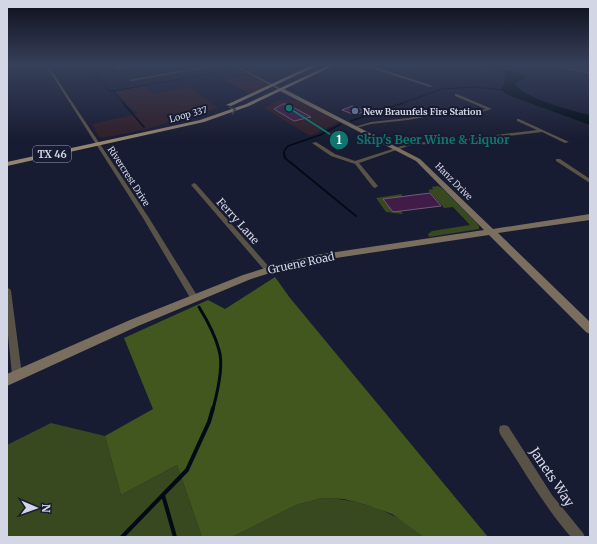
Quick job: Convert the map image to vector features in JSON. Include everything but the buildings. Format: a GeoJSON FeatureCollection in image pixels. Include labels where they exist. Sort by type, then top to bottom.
{"type":"FeatureCollection","features":[{"type":"Feature","properties":{"kind":"main road","name":"Loop 337"},"geometry":{"type":"LineString","coordinates":[[7,164],[155,131],[220,109],[262,89]]}},
{"type":"Feature","properties":{"kind":"main road","name":"Loop 337"},"geometry":{"type":"LineString","coordinates":[[155,131],[172,129],[218,116],[273,94],[286,92],[290,89]]}},
{"type":"Feature","properties":{"kind":"main road"},"geometry":{"type":"LineString","coordinates":[[273,94],[286,92]]}},
{"type":"Feature","properties":{"kind":"street","name":"Rivercrest Drive"},"geometry":{"type":"LineString","coordinates":[[63,89],[146,218],[195,299]]}},
{"type":"Feature","properties":{"kind":"street","name":"Hanz Drive"},"geometry":{"type":"LineString","coordinates":[[282,89],[397,148],[423,163],[491,233],[590,329]]}},
{"type":"Feature","properties":{"kind":"street"},"geometry":{"type":"LineString","coordinates":[[356,127],[373,123],[408,120],[430,115],[460,115],[489,110],[480,104],[456,95]]}},
{"type":"Feature","properties":{"kind":"street"},"geometry":{"type":"LineString","coordinates":[[518,120],[567,142]]}},
{"type":"Feature","properties":{"kind":"street"},"geometry":{"type":"LineString","coordinates":[[356,162],[412,144],[448,142],[541,131]]}},
{"type":"Feature","properties":{"kind":"street"},"geometry":{"type":"LineString","coordinates":[[314,143],[333,155],[356,162],[375,186]]}},
{"type":"Feature","properties":{"kind":"street"},"geometry":{"type":"LineString","coordinates":[[558,160],[590,181]]}},
{"type":"Feature","properties":{"kind":"street","name":"Ferry Lane"},"geometry":{"type":"LineString","coordinates":[[194,185],[268,270]]}},
{"type":"Feature","properties":{"kind":"street","name":"Gruene Road"},"geometry":{"type":"LineString","coordinates":[[7,380],[134,323],[268,270],[316,258],[590,217]]}},
{"type":"Feature","properties":{"kind":"street"},"geometry":{"type":"LineString","coordinates":[[7,291],[17,375]]}},
{"type":"Feature","properties":{"kind":"street","name":"Janets Way"},"geometry":{"type":"LineString","coordinates":[[504,430],[546,496],[579,537]]}},
{"type":"Feature","properties":{"kind":"shaded area"},"geometry":{"type":"Polygon","coordinates":[[[128,89],[148,89],[153,94],[177,89],[192,89],[218,108],[147,129],[103,138],[99,137],[92,124],[137,114],[115,92],[128,89]]]}},
{"type":"Feature","properties":{"kind":"shaded area"},"geometry":{"type":"Polygon","coordinates":[[[241,89],[261,89],[250,94],[241,89]]]}},
{"type":"Feature","properties":{"kind":"shaded area"},"geometry":{"type":"Polygon","coordinates":[[[502,89],[521,89],[550,104],[590,115],[590,125],[508,95],[502,89]]]}},
{"type":"Feature","properties":{"kind":"shaded area"},"geometry":{"type":"Polygon","coordinates":[[[278,100],[299,101],[341,121],[310,136],[264,108],[278,100]]]}},
{"type":"Feature","properties":{"kind":"green space"},"geometry":{"type":"Polygon","coordinates":[[[438,186],[442,188],[476,222],[479,229],[429,237],[428,234],[432,231],[470,225],[453,207],[444,208],[428,190],[433,189],[432,187],[438,186]]]}},
{"type":"Feature","properties":{"kind":"green space"},"geometry":{"type":"Polygon","coordinates":[[[402,194],[401,197],[383,199],[393,212],[401,211],[403,214],[386,212],[376,198],[402,194]]]}},
{"type":"Feature","properties":{"kind":"green space"},"geometry":{"type":"Polygon","coordinates":[[[275,277],[290,298],[488,537],[424,537],[392,514],[344,499],[322,498],[296,505],[232,537],[202,537],[177,465],[121,495],[105,436],[153,409],[124,338],[208,300],[225,309],[275,277]]]}},
{"type":"Feature","properties":{"kind":"green space"},"geometry":{"type":"Polygon","coordinates":[[[51,423],[105,436],[121,495],[177,465],[202,537],[7,537],[7,445],[51,423]]]}},
{"type":"Feature","properties":{"kind":"green space"},"geometry":{"type":"Polygon","coordinates":[[[322,498],[350,501],[376,508],[401,520],[424,537],[232,537],[296,505],[322,498]]]}},
{"type":"Feature","properties":{"kind":"waterway"},"geometry":{"type":"LineString","coordinates":[[107,89],[113,91]]}},
{"type":"Feature","properties":{"kind":"waterway"},"geometry":{"type":"LineString","coordinates":[[113,91],[122,89]]}},
{"type":"Feature","properties":{"kind":"waterway"},"geometry":{"type":"LineString","coordinates":[[400,104],[441,89]]}},
{"type":"Feature","properties":{"kind":"waterway"},"geometry":{"type":"LineString","coordinates":[[498,89],[505,90]]}},
{"type":"Feature","properties":{"kind":"waterway"},"geometry":{"type":"LineString","coordinates":[[113,91],[124,104]]}},
{"type":"Feature","properties":{"kind":"waterway"},"geometry":{"type":"LineString","coordinates":[[123,103],[144,127]]}},
{"type":"Feature","properties":{"kind":"waterway"},"geometry":{"type":"LineString","coordinates":[[351,121],[403,103]]}},
{"type":"Feature","properties":{"kind":"waterway"},"geometry":{"type":"LineString","coordinates":[[284,153],[288,146],[320,135],[341,124]]}},
{"type":"Feature","properties":{"kind":"waterway"},"geometry":{"type":"LineString","coordinates":[[284,153],[285,158],[356,216]]}},
{"type":"Feature","properties":{"kind":"waterway"},"geometry":{"type":"LineString","coordinates":[[199,307],[213,333],[221,363],[213,409]]}},
{"type":"Feature","properties":{"kind":"waterway"},"geometry":{"type":"LineString","coordinates":[[122,537],[187,470],[209,422],[213,408]]}},
{"type":"Feature","properties":{"kind":"waterway"},"geometry":{"type":"LineString","coordinates":[[163,495],[175,537]]}},
{"type":"Feature","properties":{"kind":"place","name":"Skip's Beer Wine & Liquor"},"geometry":{"type":"Point","coordinates":[289,108]}},
{"type":"Feature","properties":{"kind":"place","name":"New Braunfels Fire Station"},"geometry":{"type":"Point","coordinates":[355,111]}}]}
